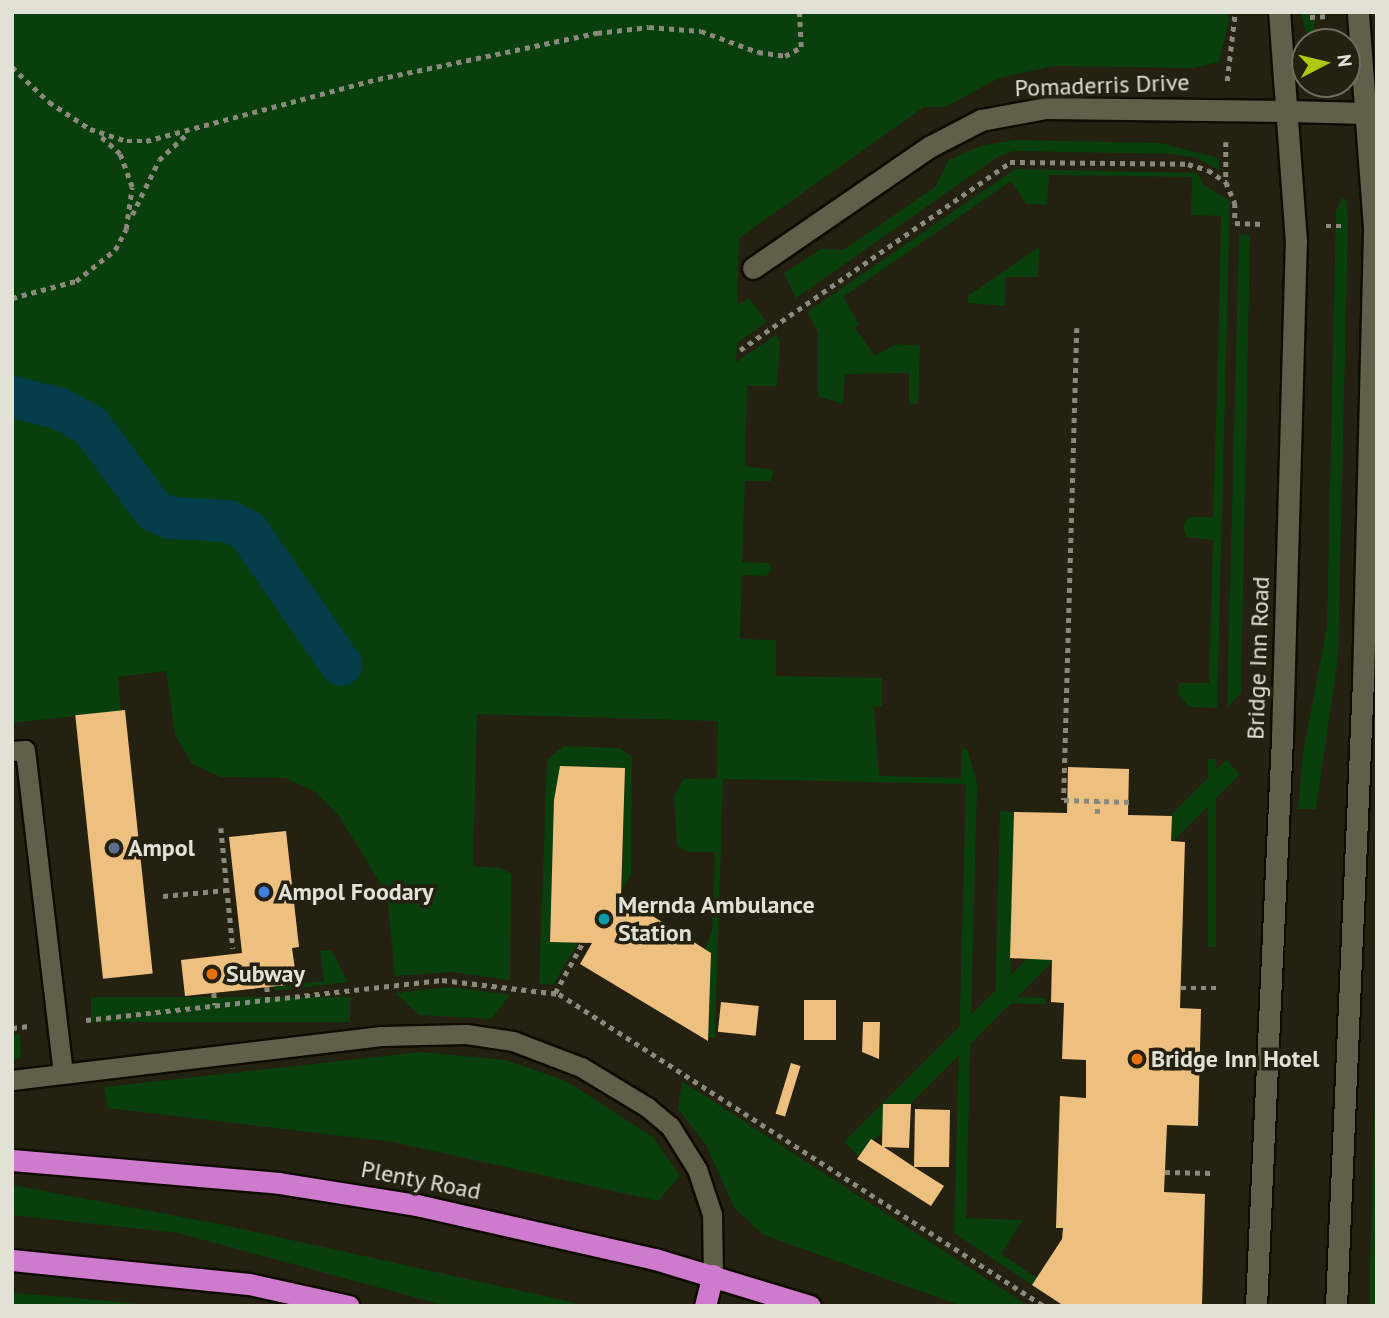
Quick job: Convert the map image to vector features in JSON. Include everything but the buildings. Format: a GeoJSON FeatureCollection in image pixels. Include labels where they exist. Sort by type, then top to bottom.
{"type":"FeatureCollection","features":[{"type":"Feature","properties":{"kind":"highway","name":"Plenty Road"},"geometry":{"type":"LineString","coordinates":[[12,1160],[194,1174],[359,1195],[564,1236],[713,1275],[810,1306]]}},
{"type":"Feature","properties":{"kind":"highway"},"geometry":{"type":"LineString","coordinates":[[12,1260],[249,1284],[349,1306]]}},
{"type":"Feature","properties":{"kind":"highway"},"geometry":{"type":"LineString","coordinates":[[705,1306],[713,1275]]}},
{"type":"Feature","properties":{"kind":"main road","name":"Bridge Inn Road"},"geometry":{"type":"LineString","coordinates":[[1256,1306],[1282,737],[1296,242],[1289,111],[1279,12]]}},
{"type":"Feature","properties":{"kind":"main road"},"geometry":{"type":"LineString","coordinates":[[1336,1306],[1366,558],[1374,227],[1371,114],[1358,12]]}},
{"type":"Feature","properties":{"kind":"main road","name":"Pomaderris Drive"},"geometry":{"type":"LineString","coordinates":[[753,268],[929,147],[981,120],[1046,108],[1371,114]]}},
{"type":"Feature","properties":{"kind":"lane"},"geometry":{"type":"LineString","coordinates":[[12,751],[25,750],[63,1072]]}},
{"type":"Feature","properties":{"kind":"lane"},"geometry":{"type":"LineString","coordinates":[[12,1080],[63,1072],[428,1033],[490,1038],[545,1051],[647,1107],[685,1146],[712,1214],[713,1275]]}},
{"type":"Feature","properties":{"kind":"path"},"geometry":{"type":"LineString","coordinates":[[90,129],[127,141],[203,128],[378,79],[597,33],[649,27],[701,31],[768,55],[785,56],[801,47],[799,12]]}},
{"type":"Feature","properties":{"kind":"path"},"geometry":{"type":"LineString","coordinates":[[12,68],[49,102],[90,129],[120,154],[128,171],[132,198],[126,229]]}},
{"type":"Feature","properties":{"kind":"path"},"geometry":{"type":"LineString","coordinates":[[12,298],[76,281],[115,250],[167,149],[203,128]]}},
{"type":"Feature","properties":{"kind":"path"},"geometry":{"type":"LineString","coordinates":[[740,350],[1010,162],[1188,164],[1208,170],[1226,182]]}},
{"type":"Feature","properties":{"kind":"path"},"geometry":{"type":"LineString","coordinates":[[1077,328],[1064,800],[1131,802]]}},
{"type":"Feature","properties":{"kind":"path"},"geometry":{"type":"LineString","coordinates":[[1097,814],[1098,801]]}},
{"type":"Feature","properties":{"kind":"path"},"geometry":{"type":"LineString","coordinates":[[221,828],[233,948]]}},
{"type":"Feature","properties":{"kind":"path"},"geometry":{"type":"LineString","coordinates":[[163,896],[227,890]]}},
{"type":"Feature","properties":{"kind":"path"},"geometry":{"type":"LineString","coordinates":[[555,993],[583,942]]}},
{"type":"Feature","properties":{"kind":"path"},"geometry":{"type":"LineString","coordinates":[[267,987],[268,999]]}},
{"type":"Feature","properties":{"kind":"path"},"geometry":{"type":"LineString","coordinates":[[1181,988],[1216,988]]}},
{"type":"Feature","properties":{"kind":"path"},"geometry":{"type":"LineString","coordinates":[[214,993],[215,1005]]}},
{"type":"Feature","properties":{"kind":"path"},"geometry":{"type":"LineString","coordinates":[[1165,1172],[1212,1172]]}},
{"type":"Feature","properties":{"kind":"green space"},"geometry":{"type":"Polygon","coordinates":[[[12,12],[1226,12],[1229,20],[1219,62],[1193,68],[1055,66],[999,78],[945,107],[924,107],[739,238],[737,305],[749,298],[767,322],[737,343],[736,362],[776,335],[780,341],[777,386],[747,386],[745,466],[774,470],[771,481],[745,481],[742,562],[769,563],[772,569],[766,576],[742,575],[740,639],[776,640],[776,676],[882,678],[882,706],[874,707],[879,776],[961,778],[962,747],[968,751],[977,783],[966,1218],[1023,1220],[1001,1254],[1037,1278],[1032,1285],[954,1233],[966,784],[723,779],[715,1038],[708,1037],[711,953],[705,949],[712,931],[715,852],[688,852],[677,846],[674,796],[683,779],[717,778],[718,721],[477,714],[473,866],[501,868],[511,874],[510,980],[452,972],[395,976],[387,894],[339,816],[315,792],[286,778],[221,777],[192,764],[175,735],[166,671],[118,677],[121,711],[12,723],[12,12]]]}},
{"type":"Feature","properties":{"kind":"green space"},"geometry":{"type":"Polygon","coordinates":[[[1301,12],[1316,12],[1314,28],[1304,28],[1301,12]]]}},
{"type":"Feature","properties":{"kind":"green space"},"geometry":{"type":"Polygon","coordinates":[[[1014,140],[1160,143],[1219,159],[1219,170],[1197,158],[1172,154],[1015,151],[999,156],[796,298],[784,273],[821,249],[843,250],[935,187],[949,160],[980,146],[1014,140]]]}},
{"type":"Feature","properties":{"kind":"green space"},"geometry":{"type":"Polygon","coordinates":[[[1015,169],[1197,173],[1204,185],[1230,201],[1217,708],[1190,707],[1178,695],[1179,683],[1209,683],[1213,540],[1186,537],[1183,525],[1189,517],[1213,517],[1218,359],[1221,216],[1191,215],[1192,177],[1049,175],[1047,205],[1026,204],[1011,181],[843,297],[859,324],[855,328],[875,356],[896,344],[920,346],[918,403],[909,405],[909,373],[845,374],[843,404],[818,396],[818,332],[807,312],[1015,169]]]}},
{"type":"Feature","properties":{"kind":"green space"},"geometry":{"type":"Polygon","coordinates":[[[1342,198],[1346,199],[1348,219],[1338,658],[1316,809],[1298,809],[1303,754],[1327,626],[1336,211],[1342,198]]]}},
{"type":"Feature","properties":{"kind":"green space"},"geometry":{"type":"Polygon","coordinates":[[[1239,234],[1250,235],[1241,693],[1227,708],[1239,234]]]}},
{"type":"Feature","properties":{"kind":"green space"},"geometry":{"type":"Polygon","coordinates":[[[1039,247],[1038,277],[1006,277],[1005,306],[968,303],[968,296],[1039,247]]]}},
{"type":"Feature","properties":{"kind":"green space"},"geometry":{"type":"Polygon","coordinates":[[[563,746],[620,748],[632,757],[631,875],[622,889],[625,768],[560,766],[554,800],[550,941],[578,943],[553,985],[539,984],[547,760],[563,746]]]}},
{"type":"Feature","properties":{"kind":"green space"},"geometry":{"type":"Polygon","coordinates":[[[1208,759],[1216,759],[1216,947],[1208,947],[1208,759]]]}},
{"type":"Feature","properties":{"kind":"green space"},"geometry":{"type":"Polygon","coordinates":[[[1226,760],[1240,774],[858,1156],[844,1142],[1226,760]]]}},
{"type":"Feature","properties":{"kind":"green space"},"geometry":{"type":"Polygon","coordinates":[[[1000,811],[1014,812],[1010,997],[1046,998],[1045,1004],[995,1003],[1000,811]]]}},
{"type":"Feature","properties":{"kind":"green space"},"geometry":{"type":"Polygon","coordinates":[[[331,950],[348,982],[275,991],[274,986],[324,981],[320,951],[331,950]]]}},
{"type":"Feature","properties":{"kind":"green space"},"geometry":{"type":"Polygon","coordinates":[[[451,987],[510,995],[491,1019],[419,1015],[395,993],[451,987]]]}},
{"type":"Feature","properties":{"kind":"green space"},"geometry":{"type":"Polygon","coordinates":[[[91,997],[350,997],[350,1022],[91,1022],[91,997]]]}},
{"type":"Feature","properties":{"kind":"green space"},"geometry":{"type":"Polygon","coordinates":[[[1377,1010],[1377,1306],[1369,1306],[1377,1010]]]}},
{"type":"Feature","properties":{"kind":"green space"},"geometry":{"type":"Polygon","coordinates":[[[20,1034],[21,1058],[12,1059],[12,1035],[20,1034]]]}},
{"type":"Feature","properties":{"kind":"green space"},"geometry":{"type":"Polygon","coordinates":[[[420,1052],[506,1060],[566,1081],[653,1137],[680,1176],[658,1201],[393,1142],[108,1108],[104,1087],[420,1052]]]}},
{"type":"Feature","properties":{"kind":"green space"},"geometry":{"type":"Polygon","coordinates":[[[682,1081],[1029,1306],[962,1306],[764,1235],[735,1209],[706,1145],[678,1109],[682,1081]]]}},
{"type":"Feature","properties":{"kind":"green space"},"geometry":{"type":"Polygon","coordinates":[[[12,1185],[219,1224],[589,1306],[447,1306],[178,1233],[12,1215],[12,1185]]]}},
{"type":"Feature","properties":{"kind":"green space"},"geometry":{"type":"Polygon","coordinates":[[[12,1293],[66,1297],[159,1306],[12,1306],[12,1293]]]}},
{"type":"Feature","properties":{"kind":"waterway"},"geometry":{"type":"LineString","coordinates":[[12,397],[58,408],[90,425],[154,511],[171,518],[228,521],[248,531],[341,665]]}},
{"type":"Feature","properties":{"kind":"place","name":"Ampol"},"geometry":{"type":"Point","coordinates":[114,848]}},
{"type":"Feature","properties":{"kind":"place","name":"Ampol Foodary"},"geometry":{"type":"Point","coordinates":[264,892]}},
{"type":"Feature","properties":{"kind":"place","name":"Mernda Ambulance Station"},"geometry":{"type":"Point","coordinates":[604,919]}},
{"type":"Feature","properties":{"kind":"place","name":"Subway"},"geometry":{"type":"Point","coordinates":[212,974]}},
{"type":"Feature","properties":{"kind":"place","name":"Bridge Inn Hotel"},"geometry":{"type":"Point","coordinates":[1137,1059]}}]}
